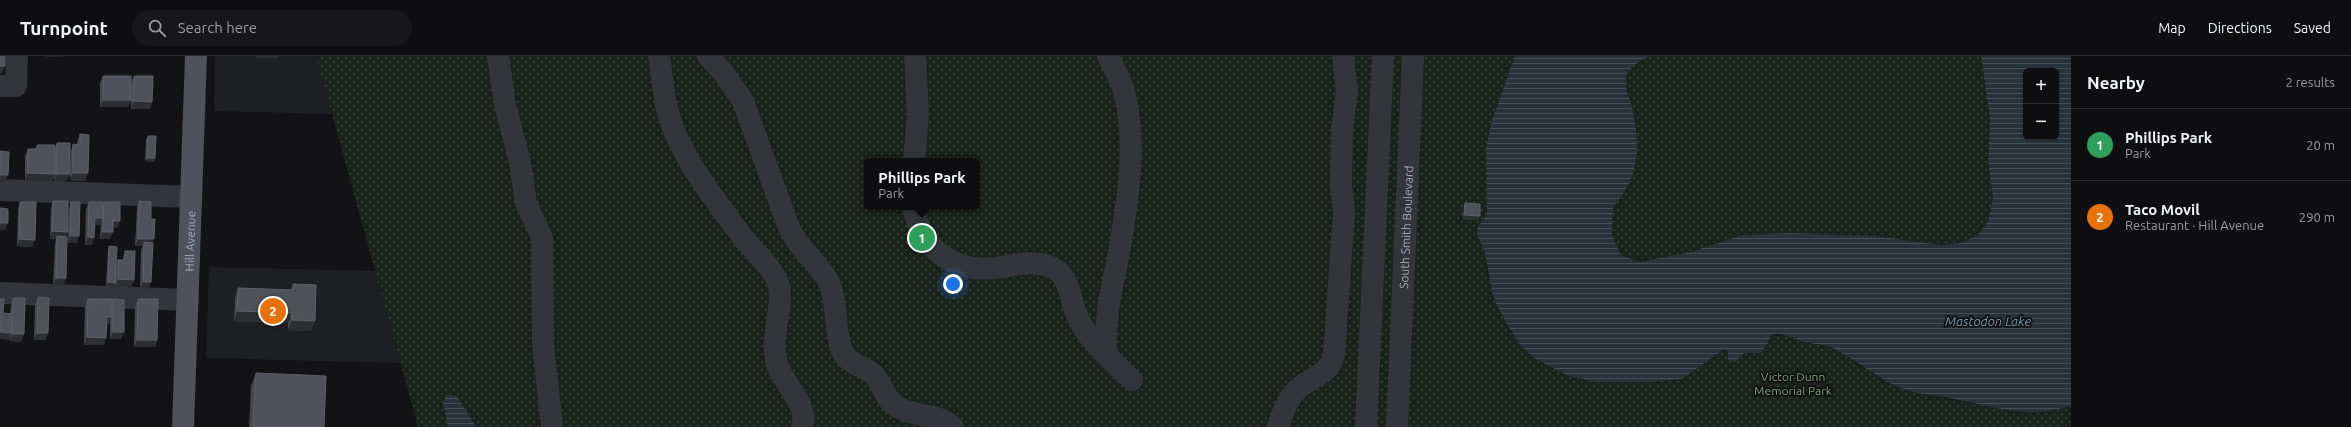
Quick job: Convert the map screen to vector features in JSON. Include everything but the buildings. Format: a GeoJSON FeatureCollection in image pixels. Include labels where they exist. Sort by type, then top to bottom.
{"type":"FeatureCollection","features":[{"type":"Feature","properties":{"kind":"main road","name":"Hill Avenue"},"geometry":{"type":"LineString","coordinates":[[183,427],[196,56]]}},
{"type":"Feature","properties":{"kind":"street"},"geometry":{"type":"LineString","coordinates":[[0,86],[16,86],[17,56]]}},
{"type":"Feature","properties":{"kind":"street"},"geometry":{"type":"LineString","coordinates":[[498,56],[506,112],[520,162],[526,203],[542,238],[544,345],[552,427]]}},
{"type":"Feature","properties":{"kind":"street"},"geometry":{"type":"LineString","coordinates":[[659,56],[668,112],[677,138],[724,212],[743,238],[772,270],[777,280],[780,295],[774,338],[775,356],[779,369],[801,408],[802,427]]}},
{"type":"Feature","properties":{"kind":"street"},"geometry":{"type":"LineString","coordinates":[[708,56],[726,75],[743,100],[788,228],[798,246],[818,268],[830,287],[836,305],[843,352],[852,363],[875,376],[886,396],[896,407],[943,422],[953,427]]}},
{"type":"Feature","properties":{"kind":"street"},"geometry":{"type":"LineString","coordinates":[[914,158],[918,115],[915,56]]}},
{"type":"Feature","properties":{"kind":"street"},"geometry":{"type":"LineString","coordinates":[[1106,354],[1106,311],[1125,219],[1130,174],[1126,101],[1120,82],[1108,56]]}},
{"type":"Feature","properties":{"kind":"street"},"geometry":{"type":"LineString","coordinates":[[1278,427],[1288,400],[1295,392],[1327,370],[1332,364],[1334,355],[1344,212],[1341,185],[1342,135],[1347,91],[1343,56]]}},
{"type":"Feature","properties":{"kind":"street"},"geometry":{"type":"LineString","coordinates":[[1366,427],[1383,56]]}},
{"type":"Feature","properties":{"kind":"street","name":"South Smith Boulevard"},"geometry":{"type":"LineString","coordinates":[[1398,427],[1414,56]]}},
{"type":"Feature","properties":{"kind":"street"},"geometry":{"type":"LineString","coordinates":[[0,190],[191,197]]}},
{"type":"Feature","properties":{"kind":"street"},"geometry":{"type":"LineString","coordinates":[[914,210],[924,237],[938,254],[947,260],[970,268],[983,269],[1036,263],[1058,272],[1067,282],[1078,318],[1092,340],[1132,380]]}},
{"type":"Feature","properties":{"kind":"street"},"geometry":{"type":"LineString","coordinates":[[0,293],[188,300]]}},
{"type":"Feature","properties":{"kind":"street"},"geometry":{"type":"LineString","coordinates":[[1367,397],[1399,398]]}},
{"type":"Feature","properties":{"kind":"shaded area"},"geometry":{"type":"Polygon","coordinates":[[[215,56],[316,56],[332,114],[214,111],[215,56]]]}},
{"type":"Feature","properties":{"kind":"shaded area"},"geometry":{"type":"Polygon","coordinates":[[[209,267],[375,271],[400,363],[206,358],[209,267]]]}},
{"type":"Feature","properties":{"kind":"green space","name":"Victor Dunn Memorial Park"},"geometry":{"type":"Polygon","coordinates":[[[316,56],[1515,56],[1492,120],[1486,148],[1487,214],[1478,227],[1477,233],[1485,254],[1487,274],[1520,345],[1534,358],[1566,375],[1596,382],[1648,382],[1682,379],[1723,350],[1728,351],[1730,355],[1740,358],[1744,353],[1753,354],[1770,335],[1792,335],[1798,340],[1835,349],[1860,366],[1899,387],[1916,393],[1986,406],[2043,411],[2071,405],[2071,427],[418,427],[316,56]]]}},
{"type":"Feature","properties":{"kind":"green space"},"geometry":{"type":"Polygon","coordinates":[[[1651,56],[1981,56],[1990,119],[1988,161],[1993,198],[1988,221],[1978,235],[1961,243],[1940,245],[1876,236],[1789,233],[1742,235],[1691,252],[1639,262],[1621,255],[1612,236],[1613,207],[1629,184],[1636,160],[1637,147],[1635,121],[1627,91],[1626,78],[1631,68],[1651,56]]]}},
{"type":"Feature","properties":{"kind":"water","name":"Mastodon Lake"},"geometry":{"type":"Polygon","coordinates":[[[1515,56],[1651,56],[1634,65],[1627,74],[1626,78],[1627,91],[1635,121],[1637,148],[1636,160],[1629,184],[1613,207],[1612,236],[1621,255],[1639,262],[1691,252],[1742,235],[1789,233],[1876,236],[1940,245],[1961,243],[1978,235],[1988,221],[1993,198],[1988,161],[1990,119],[1981,56],[2071,56],[2071,405],[2056,410],[2026,412],[1994,408],[1949,398],[1917,393],[1891,383],[1874,374],[1844,354],[1832,348],[1803,342],[1781,334],[1770,335],[1769,341],[1761,353],[1744,353],[1735,362],[1728,360],[1728,351],[1723,350],[1682,379],[1648,382],[1596,382],[1566,375],[1534,358],[1520,345],[1499,310],[1492,292],[1485,254],[1477,233],[1478,227],[1487,214],[1486,148],[1492,120],[1515,56]]]}},
{"type":"Feature","properties":{"kind":"water"},"geometry":{"type":"Polygon","coordinates":[[[446,395],[457,396],[476,427],[448,427],[443,403],[446,395]]]}},
{"type":"Feature","properties":{"kind":"place","name":"Phillips Park"},"geometry":{"type":"Point","coordinates":[922,238]}},
{"type":"Feature","properties":{"kind":"place","name":"Taco Movil"},"geometry":{"type":"Point","coordinates":[273,311]}}]}
